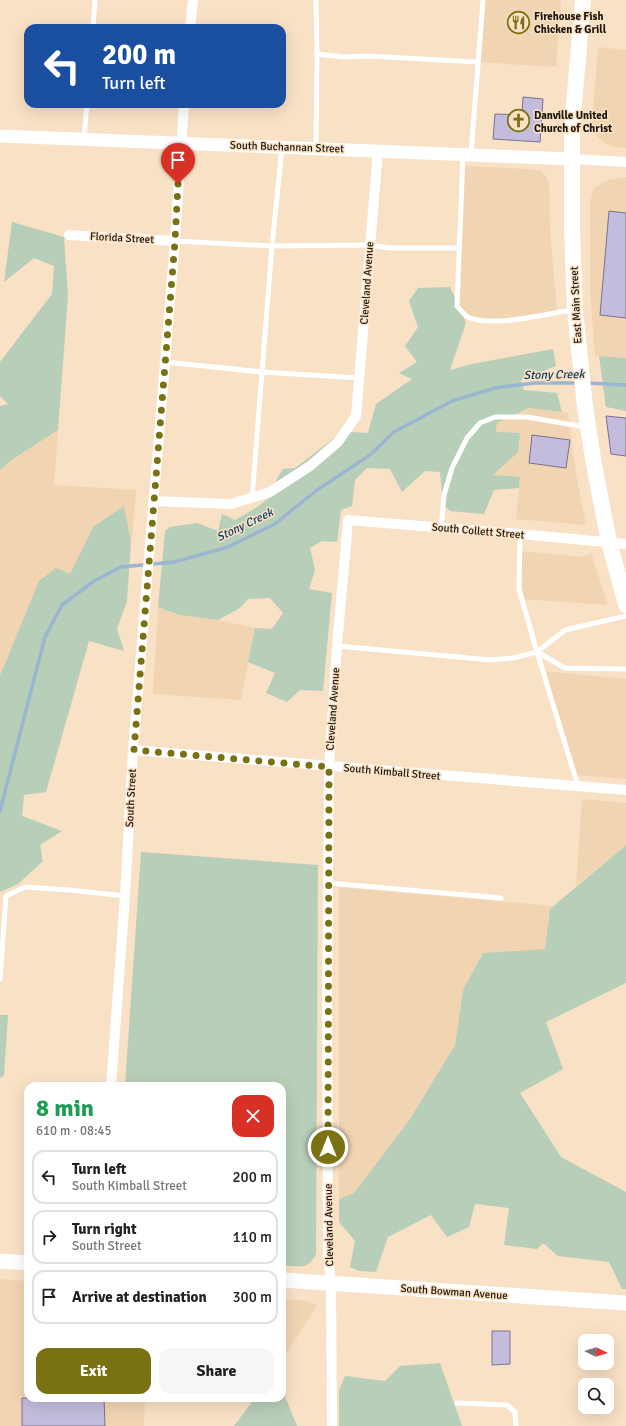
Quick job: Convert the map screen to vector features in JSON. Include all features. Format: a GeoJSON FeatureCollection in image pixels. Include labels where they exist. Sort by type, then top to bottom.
{"type":"FeatureCollection","features":[{"type":"Feature","properties":{"kind":"main road","name":"East Main Street"},"geometry":{"type":"LineString","coordinates":[[583,0],[572,127],[572,230],[575,310],[585,407],[593,460],[609,542],[626,605]]}},
{"type":"Feature","properties":{"kind":"main road"},"geometry":{"type":"LineString","coordinates":[[0,1261],[24,1263]]}},
{"type":"Feature","properties":{"kind":"main road","name":"South Bowman Avenue"},"geometry":{"type":"LineString","coordinates":[[286,1280],[626,1303]]}},
{"type":"Feature","properties":{"kind":"street"},"geometry":{"type":"LineString","coordinates":[[190,24],[193,0]]}},
{"type":"Feature","properties":{"kind":"street","name":"South Street"},"geometry":{"type":"LineString","coordinates":[[111,1082],[134,750],[175,241],[180,143],[184,108]]}},
{"type":"Feature","properties":{"kind":"street","name":"South Buchannan Street"},"geometry":{"type":"LineString","coordinates":[[0,136],[573,159]]}},
{"type":"Feature","properties":{"kind":"street","name":"Cleveland Avenue"},"geometry":{"type":"LineString","coordinates":[[252,498],[270,492],[310,466],[338,442],[356,416],[378,150]]}},
{"type":"Feature","properties":{"kind":"street"},"geometry":{"type":"LineString","coordinates":[[573,159],[626,162]]}},
{"type":"Feature","properties":{"kind":"street","name":"Florida Street"},"geometry":{"type":"LineString","coordinates":[[69,235],[175,241]]}},
{"type":"Feature","properties":{"kind":"street"},"geometry":{"type":"LineString","coordinates":[[154,501],[231,504],[252,498]]}},
{"type":"Feature","properties":{"kind":"street","name":"Cleveland Avenue"},"geometry":{"type":"LineString","coordinates":[[332,1426],[331,1283],[328,1255],[329,767],[337,646],[348,520]]}},
{"type":"Feature","properties":{"kind":"street","name":"South Collett Street"},"geometry":{"type":"LineString","coordinates":[[348,520],[626,544]]}},
{"type":"Feature","properties":{"kind":"street","name":"South Kimball Street"},"geometry":{"type":"LineString","coordinates":[[134,750],[626,790]]}},
{"type":"Feature","properties":{"kind":"lane"},"geometry":{"type":"LineString","coordinates":[[93,24],[95,0]]}},
{"type":"Feature","properties":{"kind":"lane"},"geometry":{"type":"LineString","coordinates":[[316,0],[316,148]]}},
{"type":"Feature","properties":{"kind":"lane"},"geometry":{"type":"LineString","coordinates":[[483,0],[459,248],[458,306],[466,317],[481,320],[504,320],[575,310]]}},
{"type":"Feature","properties":{"kind":"lane"},"geometry":{"type":"LineString","coordinates":[[317,54],[344,57],[368,56],[478,62]]}},
{"type":"Feature","properties":{"kind":"lane"},"geometry":{"type":"LineString","coordinates":[[84,139],[87,108]]}},
{"type":"Feature","properties":{"kind":"lane"},"geometry":{"type":"LineString","coordinates":[[252,498],[272,246],[282,147]]}},
{"type":"Feature","properties":{"kind":"lane"},"geometry":{"type":"LineString","coordinates":[[175,241],[272,246],[370,245],[389,248],[459,248]]}},
{"type":"Feature","properties":{"kind":"lane"},"geometry":{"type":"LineString","coordinates":[[165,362],[262,372],[360,378]]}},
{"type":"Feature","properties":{"kind":"lane"},"geometry":{"type":"LineString","coordinates":[[441,528],[444,495],[452,468],[467,438],[480,423],[495,417],[527,418],[588,427]]}},
{"type":"Feature","properties":{"kind":"lane"},"geometry":{"type":"LineString","coordinates":[[520,534],[519,589],[578,787]]}},
{"type":"Feature","properties":{"kind":"lane"},"geometry":{"type":"LineString","coordinates":[[337,646],[491,660],[513,658],[537,652],[565,630],[626,616]]}},
{"type":"Feature","properties":{"kind":"lane"},"geometry":{"type":"LineString","coordinates":[[537,652],[565,668],[626,669]]}},
{"type":"Feature","properties":{"kind":"lane"},"geometry":{"type":"LineString","coordinates":[[328,883],[501,898]]}},
{"type":"Feature","properties":{"kind":"lane"},"geometry":{"type":"LineString","coordinates":[[0,980],[6,896],[25,887],[125,896]]}},
{"type":"Feature","properties":{"kind":"lane"},"geometry":{"type":"LineString","coordinates":[[457,1403],[507,1405],[515,1412],[516,1426]]}},
{"type":"Feature","properties":{"kind":"shaded area"},"geometry":{"type":"Polygon","coordinates":[[[483,0],[561,0],[556,67],[477,62],[483,0]]]}},
{"type":"Feature","properties":{"kind":"shaded area"},"geometry":{"type":"Polygon","coordinates":[[[598,47],[626,50],[626,148],[616,147],[605,143],[597,136],[592,123],[598,47]]]}},
{"type":"Feature","properties":{"kind":"shaded area"},"geometry":{"type":"Polygon","coordinates":[[[463,166],[540,170],[546,176],[549,186],[550,231],[557,312],[504,320],[466,317],[457,306],[463,166]]]}},
{"type":"Feature","properties":{"kind":"shaded area"},"geometry":{"type":"Polygon","coordinates":[[[626,177],[626,358],[595,356],[590,291],[590,203],[594,188],[608,180],[626,177]]]}},
{"type":"Feature","properties":{"kind":"shaded area"},"geometry":{"type":"Polygon","coordinates":[[[529,408],[568,413],[576,474],[586,525],[516,519],[520,478],[492,475],[497,423],[529,408]]]}},
{"type":"Feature","properties":{"kind":"shaded area"},"geometry":{"type":"Polygon","coordinates":[[[58,430],[54,485],[136,490],[132,539],[131,542],[124,507],[93,527],[70,574],[0,676],[0,470],[10,461],[58,430]]]}},
{"type":"Feature","properties":{"kind":"shaded area"},"geometry":{"type":"Polygon","coordinates":[[[520,551],[583,557],[591,553],[608,605],[522,599],[520,551]]]}},
{"type":"Feature","properties":{"kind":"shaded area"},"geometry":{"type":"Polygon","coordinates":[[[158,607],[179,615],[218,620],[255,628],[241,700],[153,694],[158,607]]]}},
{"type":"Feature","properties":{"kind":"shaded area"},"geometry":{"type":"Polygon","coordinates":[[[543,671],[626,679],[626,779],[575,775],[543,671]]]}},
{"type":"Feature","properties":{"kind":"shaded area"},"geometry":{"type":"Polygon","coordinates":[[[582,799],[626,803],[626,845],[576,886],[582,799]]]}},
{"type":"Feature","properties":{"kind":"shaded area"},"geometry":{"type":"Polygon","coordinates":[[[339,887],[553,906],[550,909],[545,949],[463,990],[455,1045],[410,1119],[354,1193],[339,1199],[339,887]]]}},
{"type":"Feature","properties":{"kind":"shaded area"},"geometry":{"type":"Polygon","coordinates":[[[0,1279],[24,1281],[24,1402],[145,1402],[144,1426],[0,1426],[0,1279]]]}},
{"type":"Feature","properties":{"kind":"shaded area"},"geometry":{"type":"Polygon","coordinates":[[[286,1299],[307,1301],[317,1305],[286,1354],[286,1299]]]}},
{"type":"Feature","properties":{"kind":"green space"},"geometry":{"type":"Polygon","coordinates":[[[12,222],[64,237],[68,295],[58,430],[10,461],[0,470],[0,406],[8,404],[0,396],[0,362],[52,294],[54,266],[34,258],[4,282],[12,222]]]}},
{"type":"Feature","properties":{"kind":"green space"},"geometry":{"type":"Polygon","coordinates":[[[450,287],[466,323],[450,370],[472,364],[553,349],[556,366],[521,380],[524,390],[557,393],[562,412],[529,408],[497,423],[496,432],[520,433],[518,452],[493,475],[520,477],[519,488],[494,490],[484,514],[450,511],[443,504],[440,472],[425,471],[402,492],[390,469],[367,468],[355,480],[352,506],[341,510],[337,542],[322,541],[310,548],[315,570],[309,589],[332,593],[323,691],[300,690],[287,702],[266,693],[275,673],[248,662],[255,628],[272,629],[283,613],[270,598],[248,599],[240,608],[218,620],[179,615],[158,607],[165,531],[170,527],[197,523],[218,531],[222,514],[235,520],[281,490],[276,480],[283,469],[295,468],[333,439],[351,432],[368,433],[376,404],[412,379],[399,373],[417,362],[405,346],[418,327],[409,301],[418,288],[450,287]]]}},
{"type":"Feature","properties":{"kind":"green space"},"geometry":{"type":"Polygon","coordinates":[[[599,356],[626,358],[626,411],[606,407],[599,356]]]}},
{"type":"Feature","properties":{"kind":"green space"},"geometry":{"type":"Polygon","coordinates":[[[124,506],[131,542],[127,601],[117,629],[124,651],[89,641],[46,792],[24,795],[22,816],[62,831],[40,845],[43,861],[18,884],[0,892],[0,676],[39,581],[56,568],[70,574],[93,527],[124,506]]]}},
{"type":"Feature","properties":{"kind":"green space"},"geometry":{"type":"Polygon","coordinates":[[[626,845],[626,983],[546,1022],[563,1069],[520,1093],[561,1157],[626,1192],[626,1289],[622,1289],[609,1262],[558,1256],[543,1243],[537,1249],[504,1245],[509,1208],[475,1204],[469,1227],[447,1237],[431,1215],[388,1237],[376,1272],[359,1271],[350,1267],[355,1241],[339,1222],[339,1199],[354,1193],[410,1119],[455,1045],[463,990],[483,953],[545,949],[550,909],[626,845]]]}},
{"type":"Feature","properties":{"kind":"green space"},"geometry":{"type":"Polygon","coordinates":[[[141,852],[318,865],[316,1254],[310,1263],[302,1266],[286,1265],[286,1082],[125,1082],[141,852]]]}},
{"type":"Feature","properties":{"kind":"green space"},"geometry":{"type":"Polygon","coordinates":[[[0,1015],[8,1015],[4,1076],[0,1078],[0,1015]]]}},
{"type":"Feature","properties":{"kind":"green space"},"geometry":{"type":"Polygon","coordinates":[[[440,1363],[462,1426],[339,1426],[339,1390],[345,1376],[385,1381],[400,1366],[440,1363]]]}},
{"type":"Feature","properties":{"kind":"green space"},"geometry":{"type":"Polygon","coordinates":[[[286,1399],[297,1426],[234,1426],[252,1402],[286,1402],[286,1399]]]}},
{"type":"Feature","properties":{"kind":"building"},"geometry":{"type":"Polygon","coordinates":[[[523,97],[543,99],[540,142],[493,139],[495,114],[522,115],[523,97]]]}},
{"type":"Feature","properties":{"kind":"building"},"geometry":{"type":"Polygon","coordinates":[[[609,211],[626,213],[626,318],[600,315],[609,211]]]}},
{"type":"Feature","properties":{"kind":"building"},"geometry":{"type":"Polygon","coordinates":[[[606,416],[626,418],[626,456],[611,454],[606,416]]]}},
{"type":"Feature","properties":{"kind":"building"},"geometry":{"type":"Polygon","coordinates":[[[532,435],[570,440],[566,468],[529,463],[532,435]]]}},
{"type":"Feature","properties":{"kind":"building"},"geometry":{"type":"Polygon","coordinates":[[[492,1331],[510,1331],[510,1364],[492,1365],[492,1331]]]}},
{"type":"Feature","properties":{"kind":"building"},"geometry":{"type":"Polygon","coordinates":[[[22,1398],[24,1398],[24,1402],[104,1402],[105,1426],[22,1426],[22,1398]]]}},
{"type":"Feature","properties":{"kind":"waterway","name":"Stony Creek"},"geometry":{"type":"LineString","coordinates":[[0,811],[45,637],[62,605],[94,581],[121,567],[174,562],[228,547],[275,524],[317,490],[370,455],[394,432],[452,401],[495,388],[534,383],[579,383]]}},
{"type":"Feature","properties":{"kind":"waterway","name":"Stony Creek"},"geometry":{"type":"LineString","coordinates":[[587,383],[626,385]]}},
{"type":"Feature","properties":{"kind":"place","name":"Firehouse Fish Chicken & Grill"},"geometry":{"type":"Point","coordinates":[519,22]}},
{"type":"Feature","properties":{"kind":"place","name":"Danville United Church of Christ"},"geometry":{"type":"Point","coordinates":[519,121]}},
{"type":"Feature","properties":{"kind":"route"},"geometry":{"type":"LineString","coordinates":[[178,184],[175,241],[134,750],[329,767],[327,1002],[328,1147]]}}]}
